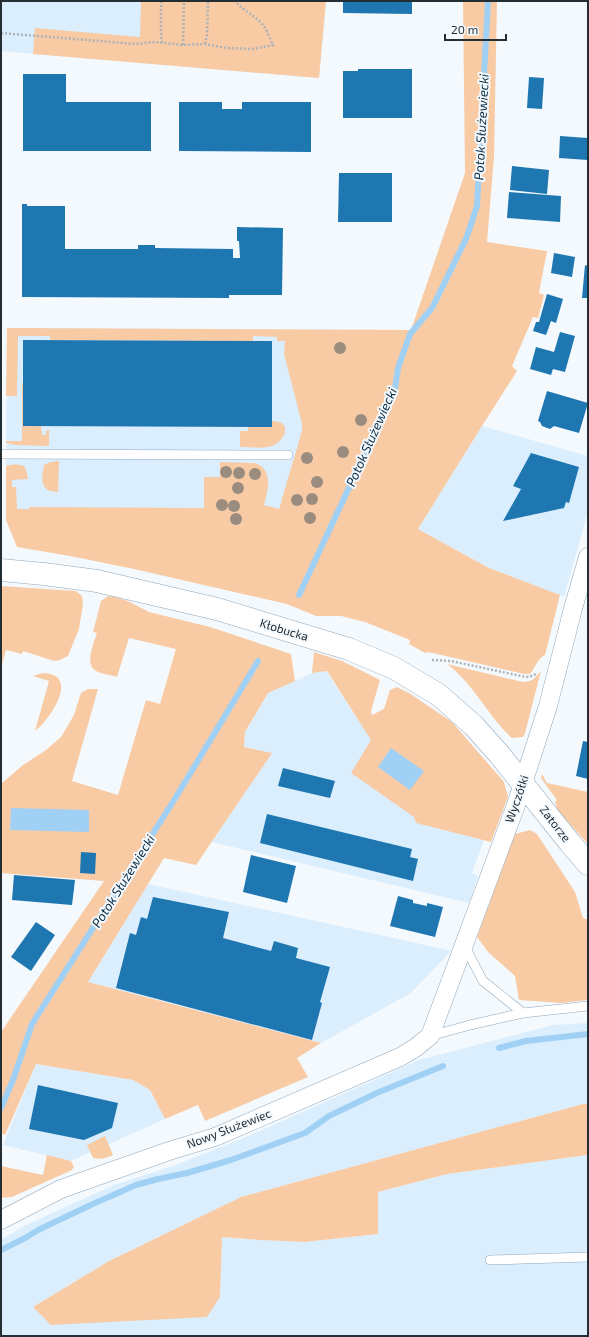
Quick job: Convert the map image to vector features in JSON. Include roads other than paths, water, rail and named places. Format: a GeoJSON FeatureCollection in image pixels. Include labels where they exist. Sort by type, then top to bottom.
{"type":"FeatureCollection","features":[{"type":"Feature","properties":{"kind":"street","name":"Wyczółki"},"geometry":{"type":"LineString","coordinates":[[430,1036],[513,812],[548,706],[574,605],[587,567]]}},
{"type":"Feature","properties":{"kind":"street","name":"Kłobucka"},"geometry":{"type":"LineString","coordinates":[[1,570],[44,574],[104,583],[217,609],[349,649],[394,668],[439,695],[474,726],[522,783]]}},
{"type":"Feature","properties":{"kind":"street","name":"Zatorze"},"geometry":{"type":"LineString","coordinates":[[522,783],[588,864]]}},
{"type":"Feature","properties":{"kind":"street","name":"Nowy Służewiec"},"geometry":{"type":"LineString","coordinates":[[1,1220],[61,1189],[169,1151],[215,1137],[400,1056],[415,1048],[430,1036]]}},
{"type":"Feature","properties":{"kind":"lane"},"geometry":{"type":"LineString","coordinates":[[1,454],[288,455]]}},
{"type":"Feature","properties":{"kind":"lane"},"geometry":{"type":"LineString","coordinates":[[464,944],[483,981],[523,1013]]}},
{"type":"Feature","properties":{"kind":"lane"},"geometry":{"type":"LineString","coordinates":[[430,1036],[523,1013],[588,1006]]}},
{"type":"Feature","properties":{"kind":"lane"},"geometry":{"type":"LineString","coordinates":[[490,1260],[588,1257]]}},
{"type":"Feature","properties":{"kind":"water"},"geometry":{"type":"Polygon","coordinates":[[[391,748],[424,771],[410,790],[378,767],[391,748]]]}},
{"type":"Feature","properties":{"kind":"water"},"geometry":{"type":"Polygon","coordinates":[[[11,808],[89,810],[89,832],[10,830],[11,808]]]}},
{"type":"Feature","properties":{"kind":"waterway","name":"Potok Służewiecki"},"geometry":{"type":"LineString","coordinates":[[299,595],[395,389],[398,368],[410,334],[432,308],[466,239],[477,206],[488,1]]}},
{"type":"Feature","properties":{"kind":"waterway","name":"Potok Służewiecki"},"geometry":{"type":"LineString","coordinates":[[1,1108],[13,1080],[32,1024],[176,797],[258,661]]}},
{"type":"Feature","properties":{"kind":"waterway"},"geometry":{"type":"LineString","coordinates":[[499,1048],[526,1041],[588,1034]]}},
{"type":"Feature","properties":{"kind":"waterway"},"geometry":{"type":"LineString","coordinates":[[1,1250],[38,1230],[136,1185],[187,1173],[231,1160],[305,1133],[329,1116],[379,1092],[443,1066]]}}]}
